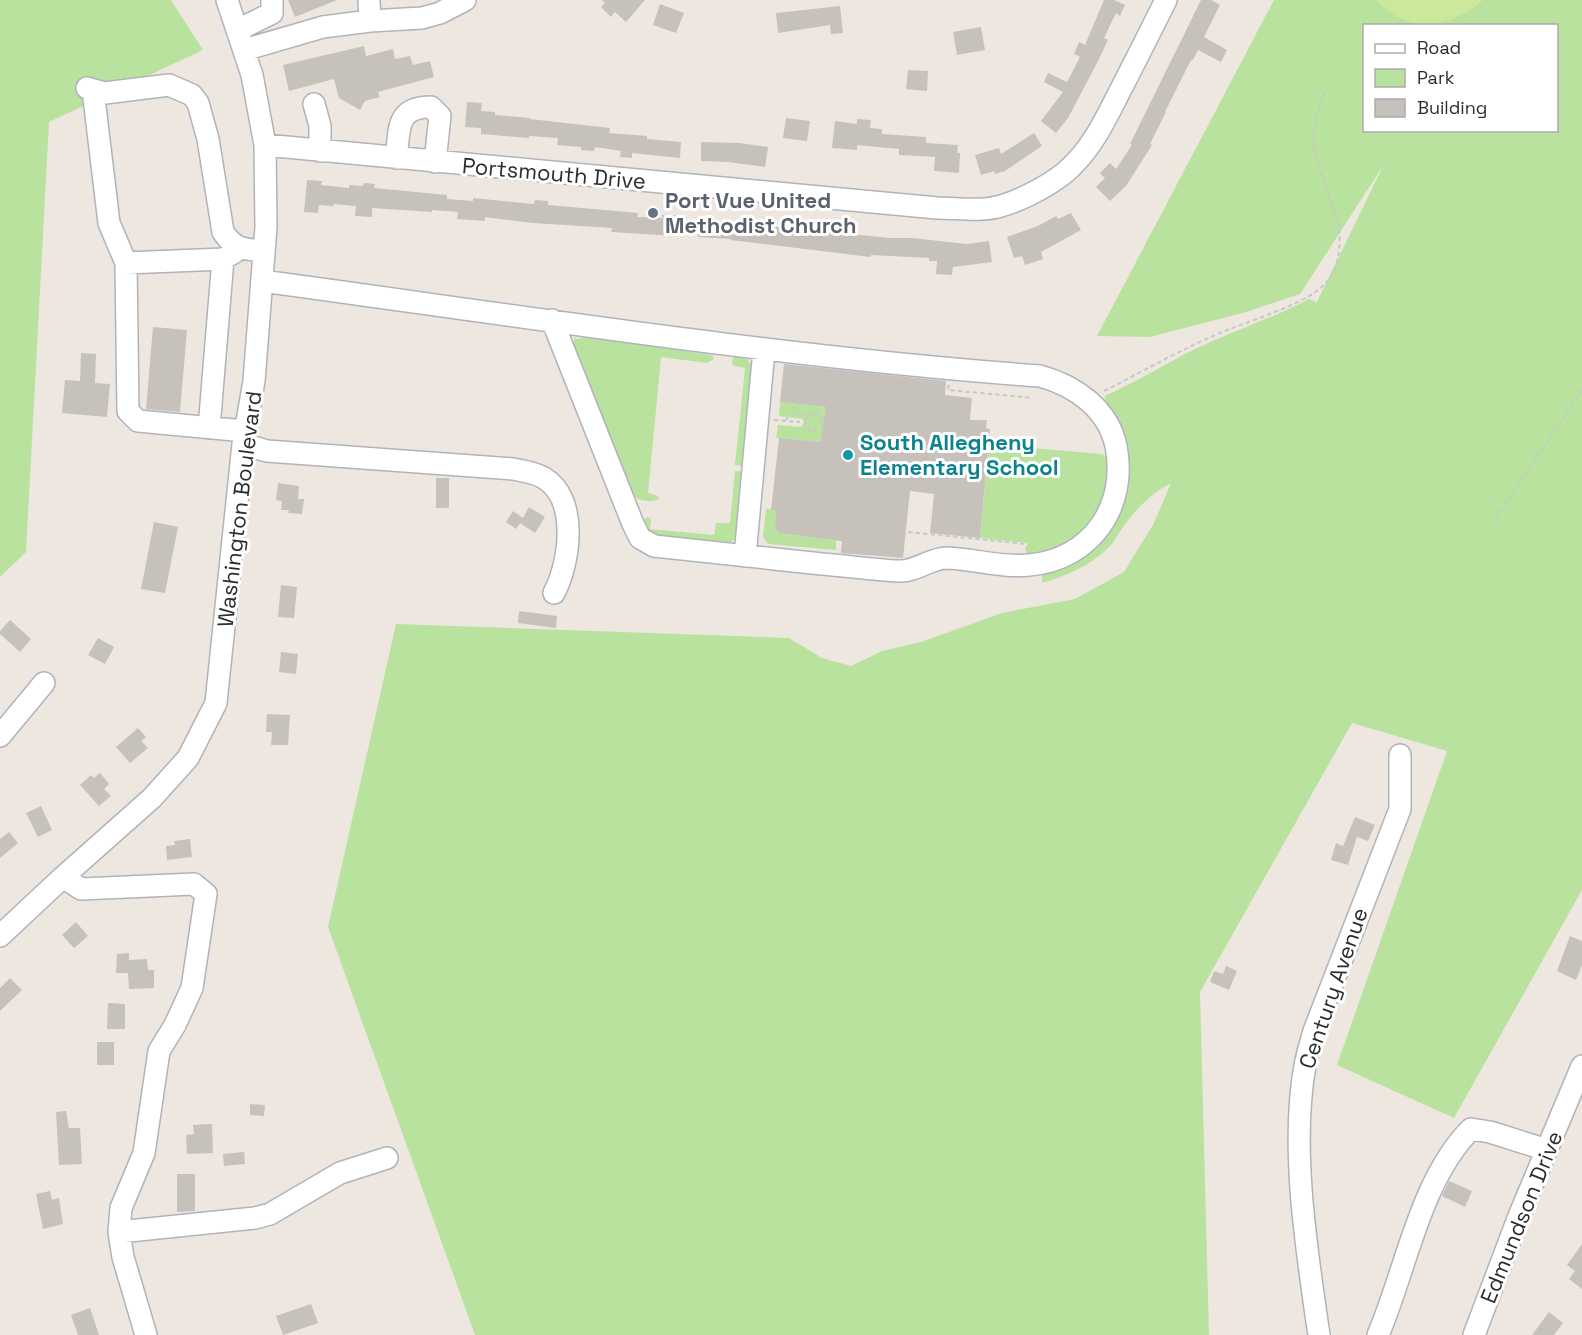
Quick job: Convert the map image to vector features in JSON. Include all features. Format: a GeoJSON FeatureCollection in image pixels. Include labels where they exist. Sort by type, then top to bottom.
{"type":"FeatureCollection","features":[{"type":"Feature","properties":{"kind":"street","name":"Washington Boulevard"},"geometry":{"type":"LineString","coordinates":[[2,931],[152,798],[188,758],[216,703],[244,437],[254,381],[262,281],[253,250],[265,145],[252,75],[227,0]]}},
{"type":"Feature","properties":{"kind":"street"},"geometry":{"type":"LineString","coordinates":[[241,40],[272,14],[272,0]]}},
{"type":"Feature","properties":{"kind":"street"},"geometry":{"type":"LineString","coordinates":[[241,40],[322,27],[370,10],[422,18],[440,13],[465,0]]}},
{"type":"Feature","properties":{"kind":"street","name":"Portsmouth Drive"},"geometry":{"type":"LineString","coordinates":[[265,145],[937,208],[1000,207],[1049,183],[1071,168],[1082,155],[1101,127],[1166,0]]}},
{"type":"Feature","properties":{"kind":"street"},"geometry":{"type":"LineString","coordinates":[[253,250],[231,244],[224,231],[208,139],[198,103],[192,95],[168,85],[105,93],[90,89],[109,223],[126,263],[128,411],[138,422],[209,428],[244,437],[267,451],[513,469],[536,474],[549,482],[556,490],[565,507],[568,524],[562,579],[554,593]]}},
{"type":"Feature","properties":{"kind":"street"},"geometry":{"type":"LineString","coordinates":[[314,104],[320,126],[320,151]]}},
{"type":"Feature","properties":{"kind":"street"},"geometry":{"type":"LineString","coordinates":[[396,158],[402,117],[408,111],[431,107],[440,116],[435,162]]}},
{"type":"Feature","properties":{"kind":"street"},"geometry":{"type":"LineString","coordinates":[[126,263],[222,259],[253,250]]}},
{"type":"Feature","properties":{"kind":"street"},"geometry":{"type":"LineString","coordinates":[[209,428],[222,259]]}},
{"type":"Feature","properties":{"kind":"street"},"geometry":{"type":"LineString","coordinates":[[262,281],[552,320],[764,350],[953,373],[1033,376],[1054,380],[1088,400],[1101,414],[1114,439],[1117,491],[1107,518],[1098,530],[1077,549],[1051,561],[1022,565],[945,558],[902,571],[654,546],[640,538],[623,501],[552,320]]}},
{"type":"Feature","properties":{"kind":"street"},"geometry":{"type":"LineString","coordinates":[[745,556],[764,350]]}},
{"type":"Feature","properties":{"kind":"street"},"geometry":{"type":"LineString","coordinates":[[0,736],[44,683]]}},
{"type":"Feature","properties":{"kind":"street","name":"Century Avenue"},"geometry":{"type":"LineString","coordinates":[[1319,1335],[1303,1200],[1299,1118],[1305,1065],[1314,1031],[1337,969],[1400,809],[1400,755]]}},
{"type":"Feature","properties":{"kind":"street"},"geometry":{"type":"LineString","coordinates":[[63,877],[81,889],[194,884],[206,894],[192,988],[175,1025],[159,1051],[144,1153],[121,1208],[119,1232],[123,1257],[146,1335]]}},
{"type":"Feature","properties":{"kind":"street","name":"Edmundson Drive"},"geometry":{"type":"LineString","coordinates":[[1474,1335],[1519,1216],[1582,1066]]}},
{"type":"Feature","properties":{"kind":"street"},"geometry":{"type":"LineString","coordinates":[[1378,1335],[1428,1193],[1457,1143],[1471,1129],[1490,1132],[1547,1150]]}},
{"type":"Feature","properties":{"kind":"street"},"geometry":{"type":"LineString","coordinates":[[119,1232],[255,1218],[270,1214],[340,1173],[387,1158]]}},
{"type":"Feature","properties":{"kind":"path"},"geometry":{"type":"LineString","coordinates":[[1088,400],[1212,336],[1296,303],[1324,285],[1334,271],[1340,233],[1335,212],[1318,167],[1313,144],[1314,124],[1327,89]]}},
{"type":"Feature","properties":{"kind":"path"},"geometry":{"type":"LineString","coordinates":[[953,373],[948,390],[1034,398]]}},
{"type":"Feature","properties":{"kind":"path"},"geometry":{"type":"LineString","coordinates":[[1492,525],[1582,389]]}},
{"type":"Feature","properties":{"kind":"path"},"geometry":{"type":"LineString","coordinates":[[785,421],[797,411],[808,417]]}},
{"type":"Feature","properties":{"kind":"path"},"geometry":{"type":"LineString","coordinates":[[811,413],[820,413],[823,421],[819,429],[809,430],[806,424],[808,417],[811,413]]}},
{"type":"Feature","properties":{"kind":"path"},"geometry":{"type":"LineString","coordinates":[[771,420],[800,422]]}},
{"type":"Feature","properties":{"kind":"path"},"geometry":{"type":"LineString","coordinates":[[908,532],[1026,544]]}},
{"type":"Feature","properties":{"kind":"green space"},"geometry":{"type":"Polygon","coordinates":[[[0,0],[171,0],[203,50],[49,122],[26,552],[0,577],[0,0]]]}},
{"type":"Feature","properties":{"kind":"green space"},"geometry":{"type":"Polygon","coordinates":[[[1274,0],[1582,0],[1582,890],[1454,1118],[1337,1065],[1447,751],[1352,723],[1200,992],[1209,1335],[475,1335],[328,927],[396,624],[789,638],[822,658],[851,666],[882,651],[921,642],[1002,613],[1075,599],[1124,572],[1154,523],[1171,483],[1137,510],[1111,545],[1100,555],[1077,570],[1042,583],[1042,574],[1080,558],[1102,539],[1111,527],[1125,499],[1129,484],[1127,455],[1105,404],[1105,396],[1195,349],[1309,299],[1316,302],[1314,308],[1383,166],[1300,294],[1246,312],[1150,337],[1097,336],[1274,0]]]}},
{"type":"Feature","properties":{"kind":"green space"},"geometry":{"type":"Polygon","coordinates":[[[1376,0],[1483,0],[1457,17],[1429,24],[1402,19],[1376,0]]]}},
{"type":"Feature","properties":{"kind":"green space"},"geometry":{"type":"Polygon","coordinates":[[[575,337],[712,355],[714,359],[707,363],[661,357],[648,493],[658,496],[659,499],[644,500],[630,493],[572,348],[575,337]]]}},
{"type":"Feature","properties":{"kind":"green space"},"geometry":{"type":"Polygon","coordinates":[[[733,357],[747,359],[754,369],[747,466],[735,465],[745,368],[732,364],[733,357]]]}},
{"type":"Feature","properties":{"kind":"green space"},"geometry":{"type":"Polygon","coordinates":[[[780,402],[835,408],[821,442],[776,438],[778,425],[801,427],[804,422],[802,419],[779,416],[780,402]]]}},
{"type":"Feature","properties":{"kind":"green space"},"geometry":{"type":"Polygon","coordinates":[[[989,444],[1101,454],[1109,457],[1109,490],[1090,526],[1062,548],[1028,555],[1025,549],[1028,543],[980,538],[989,444]]]}},
{"type":"Feature","properties":{"kind":"green space"},"geometry":{"type":"Polygon","coordinates":[[[735,471],[747,472],[736,538],[729,544],[671,540],[650,534],[642,522],[648,517],[651,520],[650,529],[714,535],[716,523],[730,523],[735,471]]]}},
{"type":"Feature","properties":{"kind":"green space"},"geometry":{"type":"Polygon","coordinates":[[[766,509],[776,510],[775,527],[779,533],[836,540],[836,550],[768,544],[763,537],[766,509]]]}},
{"type":"Feature","properties":{"kind":"building"},"geometry":{"type":"Polygon","coordinates":[[[288,0],[337,0],[295,17],[288,0]]]}},
{"type":"Feature","properties":{"kind":"building"},"geometry":{"type":"Polygon","coordinates":[[[602,0],[645,0],[626,22],[615,12],[611,17],[601,7],[605,3],[602,0]]]}},
{"type":"Feature","properties":{"kind":"building"},"geometry":{"type":"Polygon","coordinates":[[[1104,0],[1114,0],[1125,5],[1120,16],[1116,13],[1104,38],[1108,40],[1096,65],[1068,118],[1056,133],[1041,121],[1063,92],[1044,82],[1048,73],[1067,82],[1080,57],[1074,54],[1079,42],[1085,45],[1104,0]]]}},
{"type":"Feature","properties":{"kind":"building"},"geometry":{"type":"Polygon","coordinates":[[[1201,0],[1211,0],[1220,5],[1204,37],[1227,50],[1221,62],[1198,50],[1165,112],[1150,144],[1152,145],[1126,186],[1110,201],[1096,187],[1105,178],[1100,173],[1110,163],[1116,169],[1132,145],[1130,144],[1201,0]]]}},
{"type":"Feature","properties":{"kind":"building"},"geometry":{"type":"Polygon","coordinates":[[[660,4],[684,13],[676,33],[653,25],[660,4]]]}},
{"type":"Feature","properties":{"kind":"building"},"geometry":{"type":"Polygon","coordinates":[[[840,6],[843,33],[831,34],[830,25],[778,33],[776,13],[840,6]]]}},
{"type":"Feature","properties":{"kind":"building"},"geometry":{"type":"Polygon","coordinates":[[[981,27],[985,50],[957,55],[953,32],[981,27]]]}},
{"type":"Feature","properties":{"kind":"building"},"geometry":{"type":"Polygon","coordinates":[[[364,46],[366,56],[393,49],[395,59],[410,56],[413,65],[430,61],[434,77],[378,92],[380,97],[365,101],[360,110],[339,98],[334,79],[289,91],[283,65],[364,46]]]}},
{"type":"Feature","properties":{"kind":"building"},"geometry":{"type":"Polygon","coordinates":[[[908,70],[928,71],[927,91],[906,89],[908,70]]]}},
{"type":"Feature","properties":{"kind":"building"},"geometry":{"type":"Polygon","coordinates":[[[467,102],[482,103],[481,111],[495,112],[495,115],[610,128],[609,133],[681,142],[680,158],[632,153],[632,158],[620,157],[621,151],[595,147],[594,151],[581,150],[581,147],[557,145],[558,138],[481,134],[481,128],[465,127],[467,102]]]}},
{"type":"Feature","properties":{"kind":"building"},"geometry":{"type":"Polygon","coordinates":[[[786,118],[810,121],[807,141],[783,138],[786,118]]]}},
{"type":"Feature","properties":{"kind":"building"},"geometry":{"type":"Polygon","coordinates":[[[857,119],[871,120],[870,128],[882,129],[882,134],[926,137],[926,143],[958,145],[959,173],[934,171],[935,157],[899,155],[899,149],[857,145],[857,150],[832,148],[835,121],[857,124],[857,119]]]}},
{"type":"Feature","properties":{"kind":"building"},"geometry":{"type":"Polygon","coordinates":[[[1034,133],[1042,146],[1005,171],[995,174],[994,171],[981,175],[975,155],[999,148],[1001,154],[1034,133]]]}},
{"type":"Feature","properties":{"kind":"building"},"geometry":{"type":"Polygon","coordinates":[[[701,142],[739,143],[768,147],[765,167],[701,161],[701,142]]]}},
{"type":"Feature","properties":{"kind":"building"},"geometry":{"type":"Polygon","coordinates":[[[307,180],[322,181],[321,185],[349,188],[349,185],[375,184],[374,188],[447,195],[447,199],[473,201],[473,198],[534,204],[535,200],[548,201],[548,205],[638,213],[637,217],[662,218],[662,215],[677,215],[676,236],[611,232],[612,228],[533,223],[485,217],[485,221],[457,219],[458,212],[432,210],[432,212],[372,208],[372,217],[355,216],[356,206],[334,204],[333,206],[319,205],[318,213],[304,212],[307,180]]]}},
{"type":"Feature","properties":{"kind":"building"},"geometry":{"type":"Polygon","coordinates":[[[1071,213],[1081,230],[1041,252],[1043,259],[1025,265],[1022,256],[1014,258],[1007,237],[1038,226],[1056,216],[1058,219],[1071,213]]]}},
{"type":"Feature","properties":{"kind":"building"},"geometry":{"type":"Polygon","coordinates":[[[698,219],[967,244],[989,241],[992,262],[953,267],[952,275],[936,274],[937,261],[929,261],[929,258],[871,255],[871,257],[731,239],[698,237],[698,219]]]}},
{"type":"Feature","properties":{"kind":"building"},"geometry":{"type":"Polygon","coordinates":[[[153,327],[187,330],[180,412],[146,409],[153,327]]]}},
{"type":"Feature","properties":{"kind":"building"},"geometry":{"type":"Polygon","coordinates":[[[81,353],[96,354],[95,383],[110,384],[107,417],[62,413],[65,380],[80,381],[81,353]]]}},
{"type":"Feature","properties":{"kind":"building","name":"South Allegheny Elementary School"},"geometry":{"type":"Polygon","coordinates":[[[784,364],[946,381],[945,395],[972,398],[970,420],[987,420],[986,428],[990,429],[980,538],[930,533],[934,494],[910,491],[903,558],[841,553],[842,541],[779,533],[775,527],[776,510],[771,510],[779,438],[821,442],[826,407],[780,402],[784,364]]]}},
{"type":"Feature","properties":{"kind":"building"},"geometry":{"type":"Polygon","coordinates":[[[436,478],[449,478],[449,508],[436,508],[436,478]]]}},
{"type":"Feature","properties":{"kind":"building"},"geometry":{"type":"Polygon","coordinates":[[[278,483],[299,486],[298,499],[304,499],[302,514],[281,510],[282,501],[276,500],[278,483]]]}},
{"type":"Feature","properties":{"kind":"building"},"geometry":{"type":"Polygon","coordinates":[[[529,507],[545,517],[535,533],[520,523],[516,529],[506,522],[513,511],[523,518],[529,507]]]}},
{"type":"Feature","properties":{"kind":"building"},"geometry":{"type":"Polygon","coordinates":[[[154,522],[178,527],[165,593],[141,589],[154,522]]]}},
{"type":"Feature","properties":{"kind":"building"},"geometry":{"type":"Polygon","coordinates":[[[281,585],[297,587],[294,618],[278,617],[281,585]]]}},
{"type":"Feature","properties":{"kind":"building"},"geometry":{"type":"Polygon","coordinates":[[[519,611],[557,616],[556,628],[518,623],[519,611]]]}},
{"type":"Feature","properties":{"kind":"building"},"geometry":{"type":"Polygon","coordinates":[[[10,620],[31,639],[20,652],[0,634],[10,620]]]}},
{"type":"Feature","properties":{"kind":"building"},"geometry":{"type":"Polygon","coordinates":[[[98,638],[114,647],[105,664],[88,655],[98,638]]]}},
{"type":"Feature","properties":{"kind":"building"},"geometry":{"type":"Polygon","coordinates":[[[281,652],[298,654],[296,674],[279,672],[281,652]]]}},
{"type":"Feature","properties":{"kind":"building"},"geometry":{"type":"Polygon","coordinates":[[[267,714],[290,715],[288,745],[271,745],[272,732],[266,732],[267,714]]]}},
{"type":"Feature","properties":{"kind":"building"},"geometry":{"type":"Polygon","coordinates":[[[138,728],[146,737],[141,741],[148,748],[130,763],[116,747],[138,728]]]}},
{"type":"Feature","properties":{"kind":"building"},"geometry":{"type":"Polygon","coordinates":[[[100,773],[109,784],[104,789],[111,796],[99,806],[80,785],[91,775],[94,778],[100,773]]]}},
{"type":"Feature","properties":{"kind":"building"},"geometry":{"type":"Polygon","coordinates":[[[41,806],[52,830],[38,837],[26,813],[41,806]]]}},
{"type":"Feature","properties":{"kind":"building"},"geometry":{"type":"Polygon","coordinates":[[[1355,817],[1375,825],[1368,841],[1357,837],[1348,865],[1331,860],[1336,843],[1343,846],[1355,817]]]}},
{"type":"Feature","properties":{"kind":"building"},"geometry":{"type":"Polygon","coordinates":[[[9,832],[18,843],[0,858],[0,839],[9,832]]]}},
{"type":"Feature","properties":{"kind":"building"},"geometry":{"type":"Polygon","coordinates":[[[190,839],[192,857],[167,860],[166,846],[175,845],[174,841],[190,839]]]}},
{"type":"Feature","properties":{"kind":"building"},"geometry":{"type":"Polygon","coordinates":[[[76,922],[88,936],[74,948],[62,935],[76,922]]]}},
{"type":"Feature","properties":{"kind":"building"},"geometry":{"type":"Polygon","coordinates":[[[1570,936],[1582,941],[1582,965],[1576,980],[1557,971],[1570,936]]]}},
{"type":"Feature","properties":{"kind":"building"},"geometry":{"type":"Polygon","coordinates":[[[129,953],[129,960],[147,959],[148,970],[154,970],[154,988],[129,989],[128,973],[116,973],[117,954],[129,953]]]}},
{"type":"Feature","properties":{"kind":"building"},"geometry":{"type":"Polygon","coordinates":[[[1226,966],[1237,971],[1229,990],[1210,982],[1214,971],[1223,974],[1226,966]]]}},
{"type":"Feature","properties":{"kind":"building"},"geometry":{"type":"Polygon","coordinates":[[[10,978],[22,990],[0,1011],[0,988],[10,978]]]}},
{"type":"Feature","properties":{"kind":"building"},"geometry":{"type":"Polygon","coordinates":[[[108,1003],[125,1004],[125,1029],[107,1029],[108,1003]]]}},
{"type":"Feature","properties":{"kind":"building"},"geometry":{"type":"Polygon","coordinates":[[[97,1042],[114,1042],[114,1065],[97,1065],[97,1042]]]}},
{"type":"Feature","properties":{"kind":"building"},"geometry":{"type":"Polygon","coordinates":[[[250,1104],[265,1105],[264,1116],[250,1115],[250,1104]]]}},
{"type":"Feature","properties":{"kind":"building"},"geometry":{"type":"Polygon","coordinates":[[[66,1111],[69,1128],[80,1128],[82,1164],[59,1165],[56,1112],[66,1111]]]}},
{"type":"Feature","properties":{"kind":"building"},"geometry":{"type":"Polygon","coordinates":[[[212,1124],[213,1153],[187,1154],[186,1135],[194,1134],[193,1125],[212,1124]]]}},
{"type":"Feature","properties":{"kind":"building"},"geometry":{"type":"Polygon","coordinates":[[[244,1152],[245,1164],[224,1166],[223,1154],[244,1152]]]}},
{"type":"Feature","properties":{"kind":"building"},"geometry":{"type":"Polygon","coordinates":[[[177,1174],[195,1174],[195,1211],[177,1212],[177,1174]]]}},
{"type":"Feature","properties":{"kind":"building"},"geometry":{"type":"Polygon","coordinates":[[[1449,1181],[1472,1191],[1465,1207],[1442,1196],[1449,1181]]]}},
{"type":"Feature","properties":{"kind":"building"},"geometry":{"type":"Polygon","coordinates":[[[50,1191],[52,1200],[59,1198],[63,1224],[43,1229],[36,1194],[50,1191]]]}},
{"type":"Feature","properties":{"kind":"building"},"geometry":{"type":"Polygon","coordinates":[[[1582,1244],[1582,1289],[1569,1279],[1575,1271],[1567,1265],[1582,1244]]]}},
{"type":"Feature","properties":{"kind":"building"},"geometry":{"type":"Polygon","coordinates":[[[311,1304],[318,1323],[283,1335],[276,1316],[311,1304]]]}},
{"type":"Feature","properties":{"kind":"building"},"geometry":{"type":"Polygon","coordinates":[[[90,1308],[99,1335],[78,1335],[71,1315],[90,1308]]]}},
{"type":"Feature","properties":{"kind":"building"},"geometry":{"type":"Polygon","coordinates":[[[1549,1312],[1563,1323],[1554,1335],[1532,1335],[1549,1312]]]}},
{"type":"Feature","properties":{"kind":"place","name":"Port Vue United Methodist Church"},"geometry":{"type":"Point","coordinates":[653,213]}},
{"type":"Feature","properties":{"kind":"place","name":"South Allegheny Elementary School"},"geometry":{"type":"Point","coordinates":[848,455]}}]}
